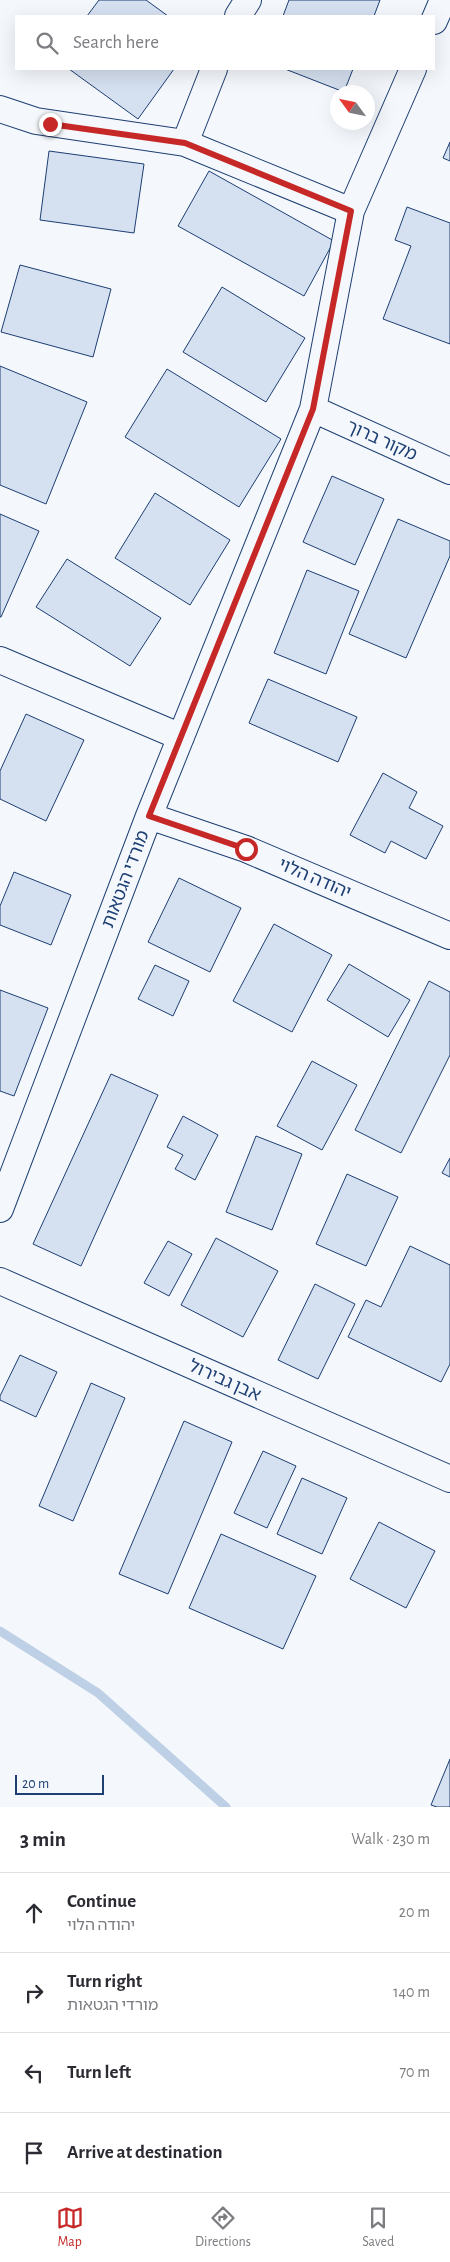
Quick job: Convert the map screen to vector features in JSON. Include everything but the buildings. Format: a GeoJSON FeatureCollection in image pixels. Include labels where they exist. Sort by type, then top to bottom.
{"type":"FeatureCollection","features":[{"type":"Feature","properties":{"kind":"street"},"geometry":{"type":"LineString","coordinates":[[239,15],[248,0]]}},
{"type":"Feature","properties":{"kind":"street"},"geometry":{"type":"LineString","coordinates":[[435,19],[443,0]]}},
{"type":"Feature","properties":{"kind":"street"},"geometry":{"type":"LineString","coordinates":[[185,143],[214,70]]}},
{"type":"Feature","properties":{"kind":"street","name":"מורדי הגטאות"},"geometry":{"type":"LineString","coordinates":[[0,1209],[149,816],[313,409],[351,211],[413,70]]}},
{"type":"Feature","properties":{"kind":"street"},"geometry":{"type":"LineString","coordinates":[[0,109],[36,122],[185,143],[351,211]]}},
{"type":"Feature","properties":{"kind":"street","name":"מקור ברוך"},"geometry":{"type":"LineString","coordinates":[[313,409],[450,471]]}},
{"type":"Feature","properties":{"kind":"street"},"geometry":{"type":"LineString","coordinates":[[0,660],[181,737]]}},
{"type":"Feature","properties":{"kind":"street","name":"יהודה הלוי"},"geometry":{"type":"LineString","coordinates":[[149,816],[246,849],[450,936]]}},
{"type":"Feature","properties":{"kind":"street","name":"אבן גבירול"},"geometry":{"type":"LineString","coordinates":[[0,1281],[450,1479]]}},
{"type":"Feature","properties":{"kind":"waterway"},"geometry":{"type":"LineString","coordinates":[[0,1631],[98,1693],[226,1807]]}},
{"type":"Feature","properties":{"kind":"route"},"geometry":{"type":"LineString","coordinates":[[50,124],[185,143],[351,211],[313,409],[149,816],[246,849]]}}]}
